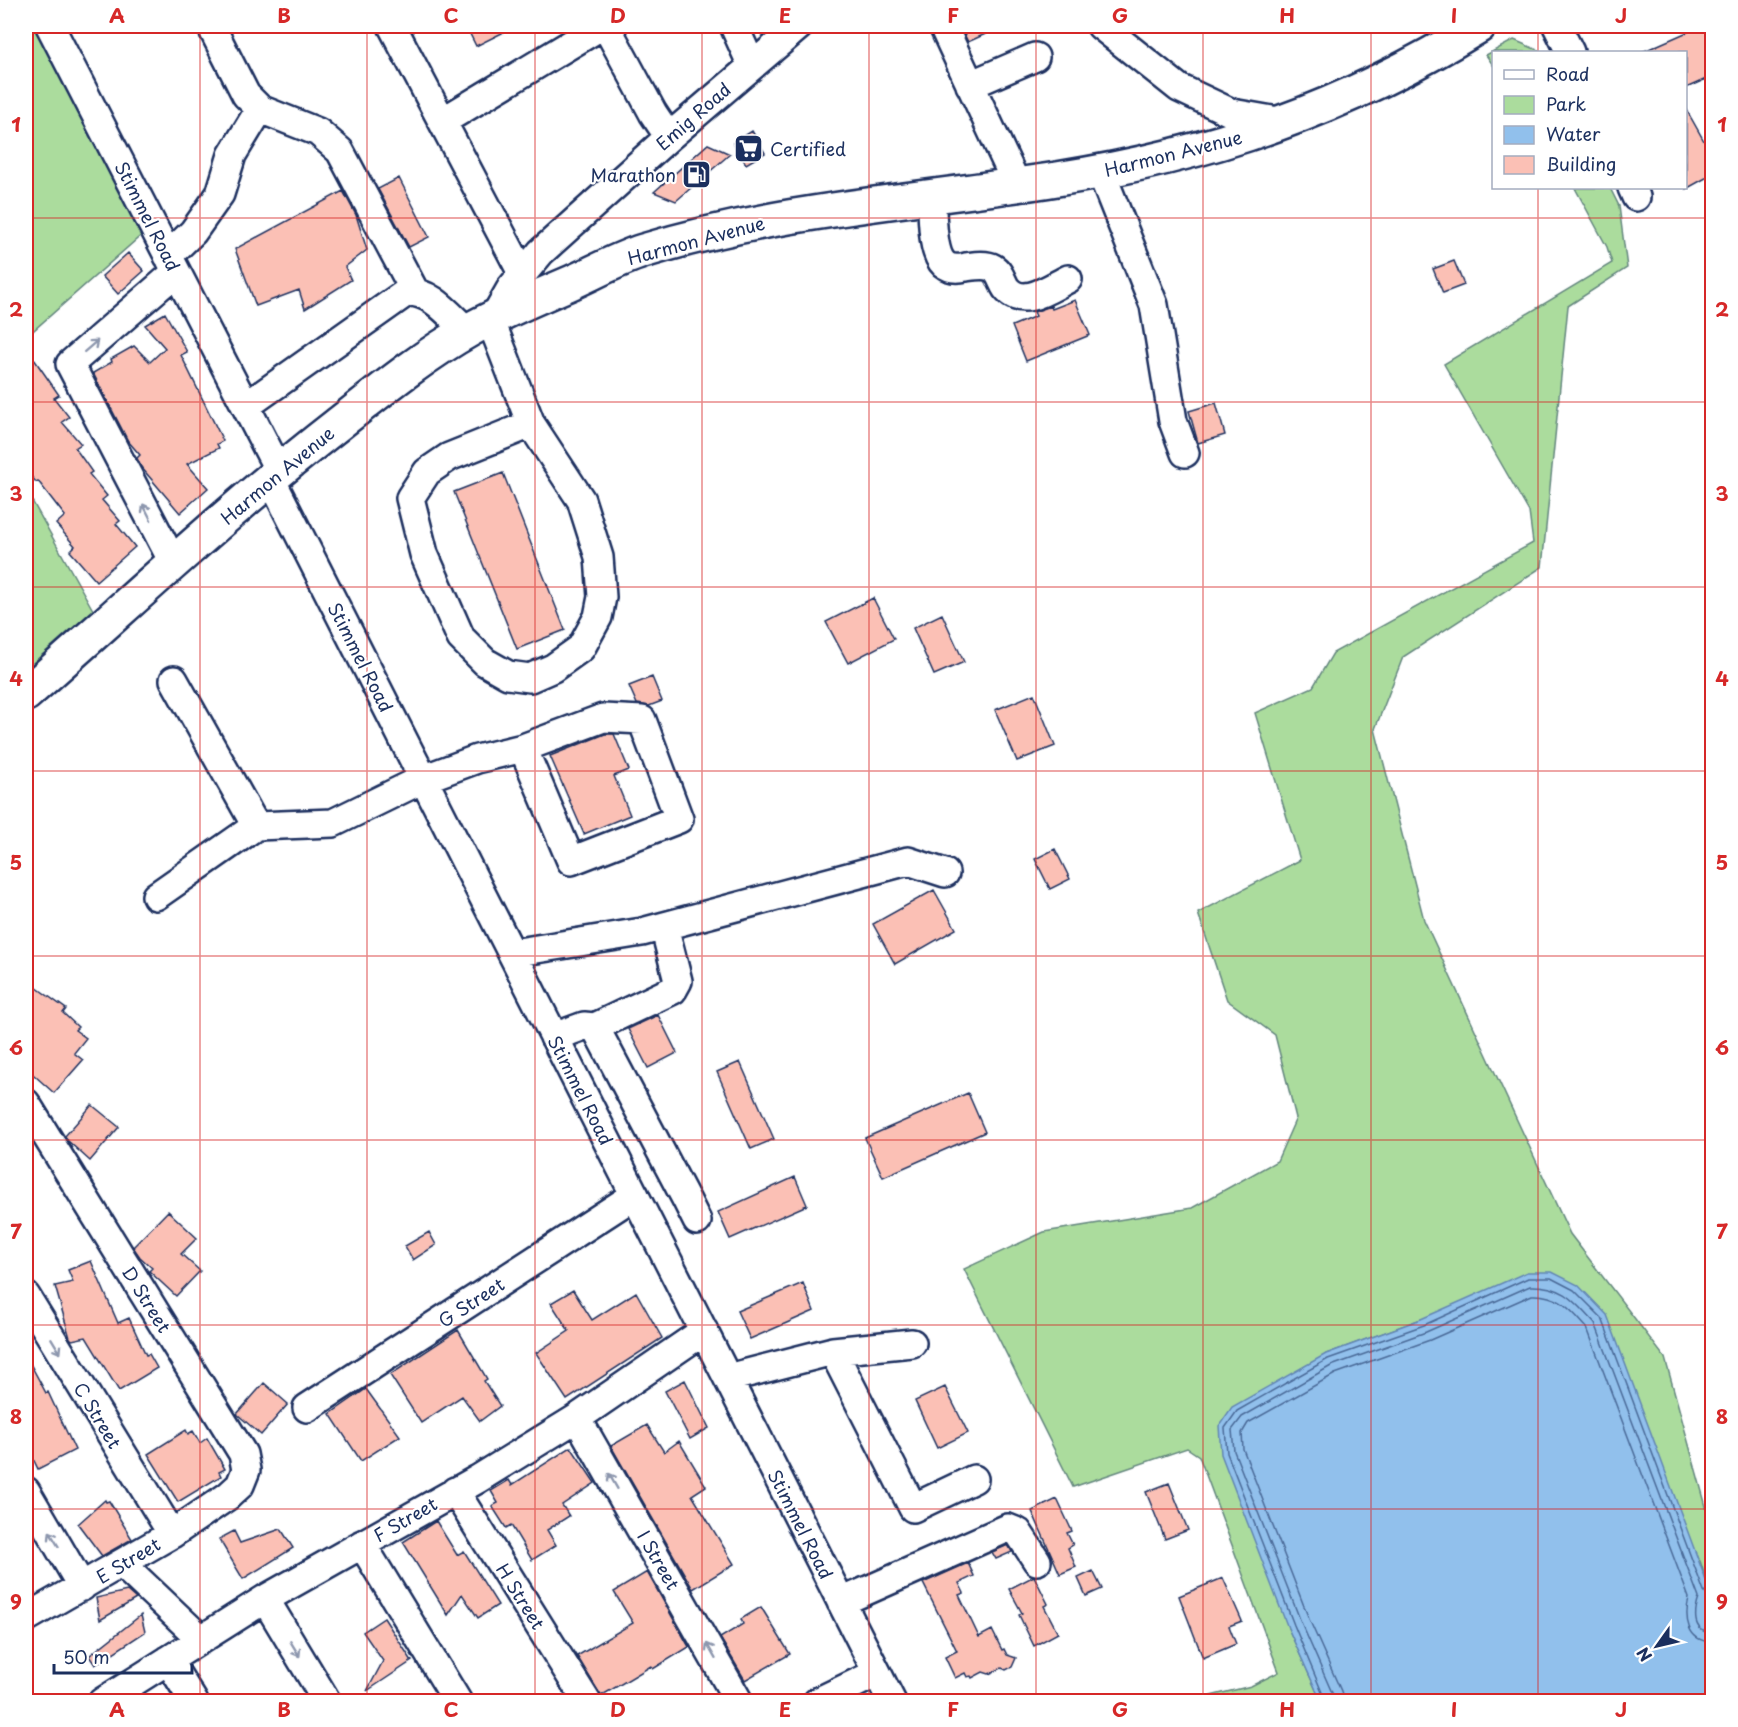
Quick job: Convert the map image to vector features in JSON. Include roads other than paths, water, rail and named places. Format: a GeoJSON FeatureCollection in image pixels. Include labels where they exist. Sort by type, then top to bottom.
{"type":"FeatureCollection","features":[{"type":"Feature","properties":{"kind":"main road","name":"Harmon Avenue"},"geometry":{"type":"LineString","coordinates":[[26,694],[275,475],[397,378],[484,322],[639,252],[717,230],[819,211],[1101,172],[1196,151],[1286,123],[1367,87],[1448,45],[1479,26]]}},
{"type":"Feature","properties":{"kind":"street","name":"Stimmel Road"},"geometry":{"type":"LineString","coordinates":[[50,26],[246,406],[275,475],[423,779],[892,1701]]}},
{"type":"Feature","properties":{"kind":"street"},"geometry":{"type":"LineString","coordinates":[[211,26],[246,95],[260,109],[318,132],[340,151],[415,292]]}},
{"type":"Feature","properties":{"kind":"street"},"geometry":{"type":"LineString","coordinates":[[392,26],[522,273]]}},
{"type":"Feature","properties":{"kind":"street"},"geometry":{"type":"LineString","coordinates":[[443,121],[601,26]]}},
{"type":"Feature","properties":{"kind":"street"},"geometry":{"type":"LineString","coordinates":[[606,26],[653,113],[669,137]]}},
{"type":"Feature","properties":{"kind":"street"},"geometry":{"type":"LineString","coordinates":[[734,26],[752,66]]}},
{"type":"Feature","properties":{"kind":"street","name":"Emig Road"},"geometry":{"type":"LineString","coordinates":[[484,322],[541,252],[669,137],[799,26]]}},
{"type":"Feature","properties":{"kind":"street"},"geometry":{"type":"LineString","coordinates":[[943,26],[1017,185]]}},
{"type":"Feature","properties":{"kind":"street"},"geometry":{"type":"LineString","coordinates":[[1101,26],[1179,88],[1232,112],[1286,123]]}},
{"type":"Feature","properties":{"kind":"street"},"geometry":{"type":"LineString","coordinates":[[1557,26],[1570,51]]}},
{"type":"Feature","properties":{"kind":"street"},"geometry":{"type":"LineString","coordinates":[[970,85],[1035,57]]}},
{"type":"Feature","properties":{"kind":"street"},"geometry":{"type":"LineString","coordinates":[[174,564],[70,364],[172,264],[220,194],[232,155],[260,109]]}},
{"type":"Feature","properties":{"kind":"street"},"geometry":{"type":"LineString","coordinates":[[1101,172],[1154,305],[1173,420],[1185,453]]}},
{"type":"Feature","properties":{"kind":"street"},"geometry":{"type":"LineString","coordinates":[[931,196],[936,249],[943,263],[954,269],[979,266],[993,268],[1007,289],[1018,298],[1027,298],[1068,279]]}},
{"type":"Feature","properties":{"kind":"street"},"geometry":{"type":"LineString","coordinates":[[246,406],[407,292],[428,296],[484,322],[522,398],[531,424],[581,500],[599,557],[602,597],[598,617],[581,648],[553,668],[530,678],[508,675],[485,662],[461,638],[424,554],[410,498],[427,472],[449,457],[531,424]]}},
{"type":"Feature","properties":{"kind":"street"},"geometry":{"type":"LineString","coordinates":[[174,680],[256,826]]}},
{"type":"Feature","properties":{"kind":"street"},"geometry":{"type":"LineString","coordinates":[[156,896],[256,826],[333,823],[423,779],[477,759],[523,748],[603,718],[642,720],[679,819],[571,861],[523,748]]}},
{"type":"Feature","properties":{"kind":"street"},"geometry":{"type":"LineString","coordinates":[[512,953],[642,932],[908,861],[945,873]]}},
{"type":"Feature","properties":{"kind":"street"},"geometry":{"type":"LineString","coordinates":[[554,1037],[584,1026],[595,1027],[673,990],[678,981],[664,926]]}},
{"type":"Feature","properties":{"kind":"street"},"geometry":{"type":"LineString","coordinates":[[595,1027],[697,1221]]}},
{"type":"Feature","properties":{"kind":"street","name":"D Street"},"geometry":{"type":"LineString","coordinates":[[26,1102],[243,1454],[246,1470],[240,1485],[228,1496]]}},
{"type":"Feature","properties":{"kind":"street","name":"G Street"},"geometry":{"type":"LineString","coordinates":[[308,1408],[634,1195]]}},
{"type":"Feature","properties":{"kind":"street","name":"C Street"},"geometry":{"type":"LineString","coordinates":[[26,1296],[171,1534]]}},
{"type":"Feature","properties":{"kind":"street","name":"F Street"},"geometry":{"type":"LineString","coordinates":[[102,1701],[265,1599],[478,1479],[577,1418],[704,1331]]}},
{"type":"Feature","properties":{"kind":"street"},"geometry":{"type":"LineString","coordinates":[[728,1378],[833,1351],[912,1343]]}},
{"type":"Feature","properties":{"kind":"street"},"geometry":{"type":"LineString","coordinates":[[833,1351],[914,1508],[974,1479]]}},
{"type":"Feature","properties":{"kind":"street","name":"I Street"},"geometry":{"type":"LineString","coordinates":[[577,1418],[739,1701]]}},
{"type":"Feature","properties":{"kind":"street"},"geometry":{"type":"LineString","coordinates":[[26,1491],[82,1587]]}},
{"type":"Feature","properties":{"kind":"street","name":"H Street"},"geometry":{"type":"LineString","coordinates":[[454,1491],[587,1701]]}},
{"type":"Feature","properties":{"kind":"street","name":"E Street"},"geometry":{"type":"LineString","coordinates":[[26,1618],[122,1564],[228,1496]]}},
{"type":"Feature","properties":{"kind":"street"},"geometry":{"type":"LineString","coordinates":[[841,1602],[1008,1528],[1018,1532],[1037,1561]]}},
{"type":"Feature","properties":{"kind":"street"},"geometry":{"type":"LineString","coordinates":[[362,1544],[458,1701]]}},
{"type":"Feature","properties":{"kind":"street"},"geometry":{"type":"LineString","coordinates":[[122,1564],[201,1639]]}},
{"type":"Feature","properties":{"kind":"street"},"geometry":{"type":"LineString","coordinates":[[265,1599],[327,1701]]}},
{"type":"Feature","properties":{"kind":"street"},"geometry":{"type":"LineString","coordinates":[[168,1660],[194,1701]]}},
{"type":"Feature","properties":{"kind":"street"},"geometry":{"type":"LineString","coordinates":[[817,1701],[877,1673]]}},
{"type":"Feature","properties":{"kind":"water"},"geometry":{"type":"Polygon","coordinates":[[[1527,1272],[1552,1272],[1578,1285],[1607,1315],[1711,1594],[1709,1618],[1712,1622],[1712,1701],[1321,1701],[1288,1628],[1221,1454],[1219,1426],[1232,1407],[1326,1354],[1421,1319],[1527,1272]]]}},
{"type":"Feature","properties":{"kind":"place","name":"Certified"},"geometry":{"type":"Point","coordinates":[749,148]}},
{"type":"Feature","properties":{"kind":"place","name":"Marathon"},"geometry":{"type":"Point","coordinates":[697,174]}}]}
